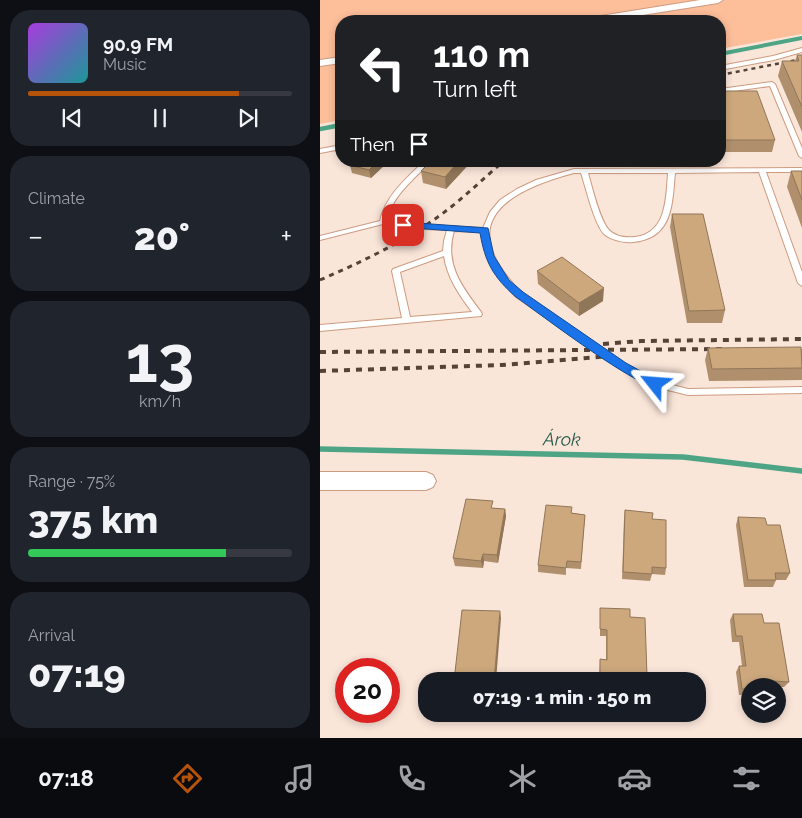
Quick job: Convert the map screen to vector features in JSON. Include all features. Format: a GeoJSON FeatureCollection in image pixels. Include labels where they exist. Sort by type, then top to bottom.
{"type":"FeatureCollection","features":[{"type":"Feature","properties":{"kind":"street"},"geometry":{"type":"LineString","coordinates":[[625,15],[718,0]]}},
{"type":"Feature","properties":{"kind":"street"},"geometry":{"type":"LineString","coordinates":[[320,63],[335,61]]}},
{"type":"Feature","properties":{"kind":"street"},"geometry":{"type":"LineString","coordinates":[[320,481],[426,481]]}},
{"type":"Feature","properties":{"kind":"lane"},"geometry":{"type":"LineString","coordinates":[[726,67],[774,58],[802,50]]}},
{"type":"Feature","properties":{"kind":"lane"},"geometry":{"type":"LineString","coordinates":[[726,90],[772,84],[802,156]]}},
{"type":"Feature","properties":{"kind":"lane"},"geometry":{"type":"LineString","coordinates":[[320,151],[335,148]]}},
{"type":"Feature","properties":{"kind":"lane"},"geometry":{"type":"LineString","coordinates":[[383,222],[384,212],[389,201],[422,167]]}},
{"type":"Feature","properties":{"kind":"lane"},"geometry":{"type":"LineString","coordinates":[[572,167],[574,171]]}},
{"type":"Feature","properties":{"kind":"lane"},"geometry":{"type":"LineString","coordinates":[[584,171],[605,229],[617,237],[636,240],[657,232],[663,226],[672,170]]}},
{"type":"Feature","properties":{"kind":"lane"},"geometry":{"type":"LineString","coordinates":[[762,170],[802,283]]}},
{"type":"Feature","properties":{"kind":"lane"},"geometry":{"type":"LineString","coordinates":[[802,170],[574,171],[548,178],[518,191],[495,209],[485,230],[489,256],[505,283],[519,295],[622,366],[645,379],[666,387],[688,392],[802,390]]}},
{"type":"Feature","properties":{"kind":"lane"},"geometry":{"type":"LineString","coordinates":[[320,238],[383,222],[451,229],[485,230]]}},
{"type":"Feature","properties":{"kind":"lane"},"geometry":{"type":"LineString","coordinates":[[320,328],[478,314],[460,290],[445,254],[447,237],[451,229]]}},
{"type":"Feature","properties":{"kind":"lane"},"geometry":{"type":"LineString","coordinates":[[407,320],[396,270],[445,254]]}},
{"type":"Feature","properties":{"kind":"shaded area"},"geometry":{"type":"Polygon","coordinates":[[[320,0],[802,0],[802,34],[726,48],[726,15],[335,15],[335,121],[320,124],[320,0]]]}},
{"type":"Feature","properties":{"kind":"building"},"geometry":{"type":"Polygon","coordinates":[[[797,55],[802,55],[802,107],[782,61],[799,61],[797,55]]]}},
{"type":"Feature","properties":{"kind":"building"},"geometry":{"type":"Polygon","coordinates":[[[726,91],[757,91],[775,140],[726,140],[726,91]]]}},
{"type":"Feature","properties":{"kind":"building"},"geometry":{"type":"Polygon","coordinates":[[[358,167],[372,167],[369,170],[358,167]]]}},
{"type":"Feature","properties":{"kind":"building"},"geometry":{"type":"Polygon","coordinates":[[[425,167],[454,167],[445,177],[421,171],[425,167]]]}},
{"type":"Feature","properties":{"kind":"building"},"geometry":{"type":"Polygon","coordinates":[[[791,171],[802,171],[802,200],[791,171]]]}},
{"type":"Feature","properties":{"kind":"building"},"geometry":{"type":"Polygon","coordinates":[[[672,214],[703,214],[725,310],[689,311],[672,214]]]}},
{"type":"Feature","properties":{"kind":"building"},"geometry":{"type":"Polygon","coordinates":[[[562,257],[604,288],[579,303],[537,271],[562,257]]]}},
{"type":"Feature","properties":{"kind":"building"},"geometry":{"type":"Polygon","coordinates":[[[801,347],[802,368],[712,369],[708,348],[801,347]]]}},
{"type":"Feature","properties":{"kind":"building"},"geometry":{"type":"Polygon","coordinates":[[[466,499],[493,501],[491,508],[505,509],[497,555],[483,554],[481,561],[453,558],[466,499]]]}},
{"type":"Feature","properties":{"kind":"building"},"geometry":{"type":"Polygon","coordinates":[[[546,505],[572,507],[571,513],[585,515],[581,562],[567,561],[566,568],[538,565],[546,505]]]}},
{"type":"Feature","properties":{"kind":"building"},"geometry":{"type":"Polygon","coordinates":[[[625,510],[653,513],[652,519],[666,520],[666,568],[652,567],[652,574],[623,572],[625,510]]]}},
{"type":"Feature","properties":{"kind":"building"},"geometry":{"type":"Polygon","coordinates":[[[738,517],[765,518],[767,525],[780,525],[790,573],[775,573],[776,580],[748,580],[738,517]]]}},
{"type":"Feature","properties":{"kind":"building"},"geometry":{"type":"Polygon","coordinates":[[[600,608],[630,609],[630,617],[645,618],[647,672],[600,672],[600,659],[607,660],[607,630],[600,629],[600,608]]]}},
{"type":"Feature","properties":{"kind":"building"},"geometry":{"type":"Polygon","coordinates":[[[462,610],[500,611],[495,672],[455,672],[462,610]]]}},
{"type":"Feature","properties":{"kind":"building"},"geometry":{"type":"Polygon","coordinates":[[[733,614],[762,614],[764,623],[779,623],[789,682],[786,682],[786,678],[741,678],[741,681],[739,666],[746,666],[742,636],[736,636],[733,614]]]}},
{"type":"Feature","properties":{"kind":"waterway"},"geometry":{"type":"LineString","coordinates":[[726,53],[802,38]]}},
{"type":"Feature","properties":{"kind":"waterway"},"geometry":{"type":"LineString","coordinates":[[320,129],[335,126]]}},
{"type":"Feature","properties":{"kind":"waterway","name":"Árok"},"geometry":{"type":"LineString","coordinates":[[320,449],[683,457],[802,471]]}},
{"type":"Feature","properties":{"kind":"railway"},"geometry":{"type":"LineString","coordinates":[[726,74],[802,59]]}},
{"type":"Feature","properties":{"kind":"railway"},"geometry":{"type":"LineString","coordinates":[[320,280],[371,256],[421,229],[458,201],[497,167]]}},
{"type":"Feature","properties":{"kind":"railway"},"geometry":{"type":"LineString","coordinates":[[603,344],[641,341],[802,339]]}},
{"type":"Feature","properties":{"kind":"railway"},"geometry":{"type":"LineString","coordinates":[[320,352],[722,349]]}},
{"type":"Feature","properties":{"kind":"railway"},"geometry":{"type":"LineString","coordinates":[[320,371],[502,365],[612,356]]}},
{"type":"Feature","properties":{"kind":"route"},"geometry":{"type":"LineString","coordinates":[[403,225],[485,230],[489,256],[505,283],[519,295],[622,366],[655,384]]}}]}
